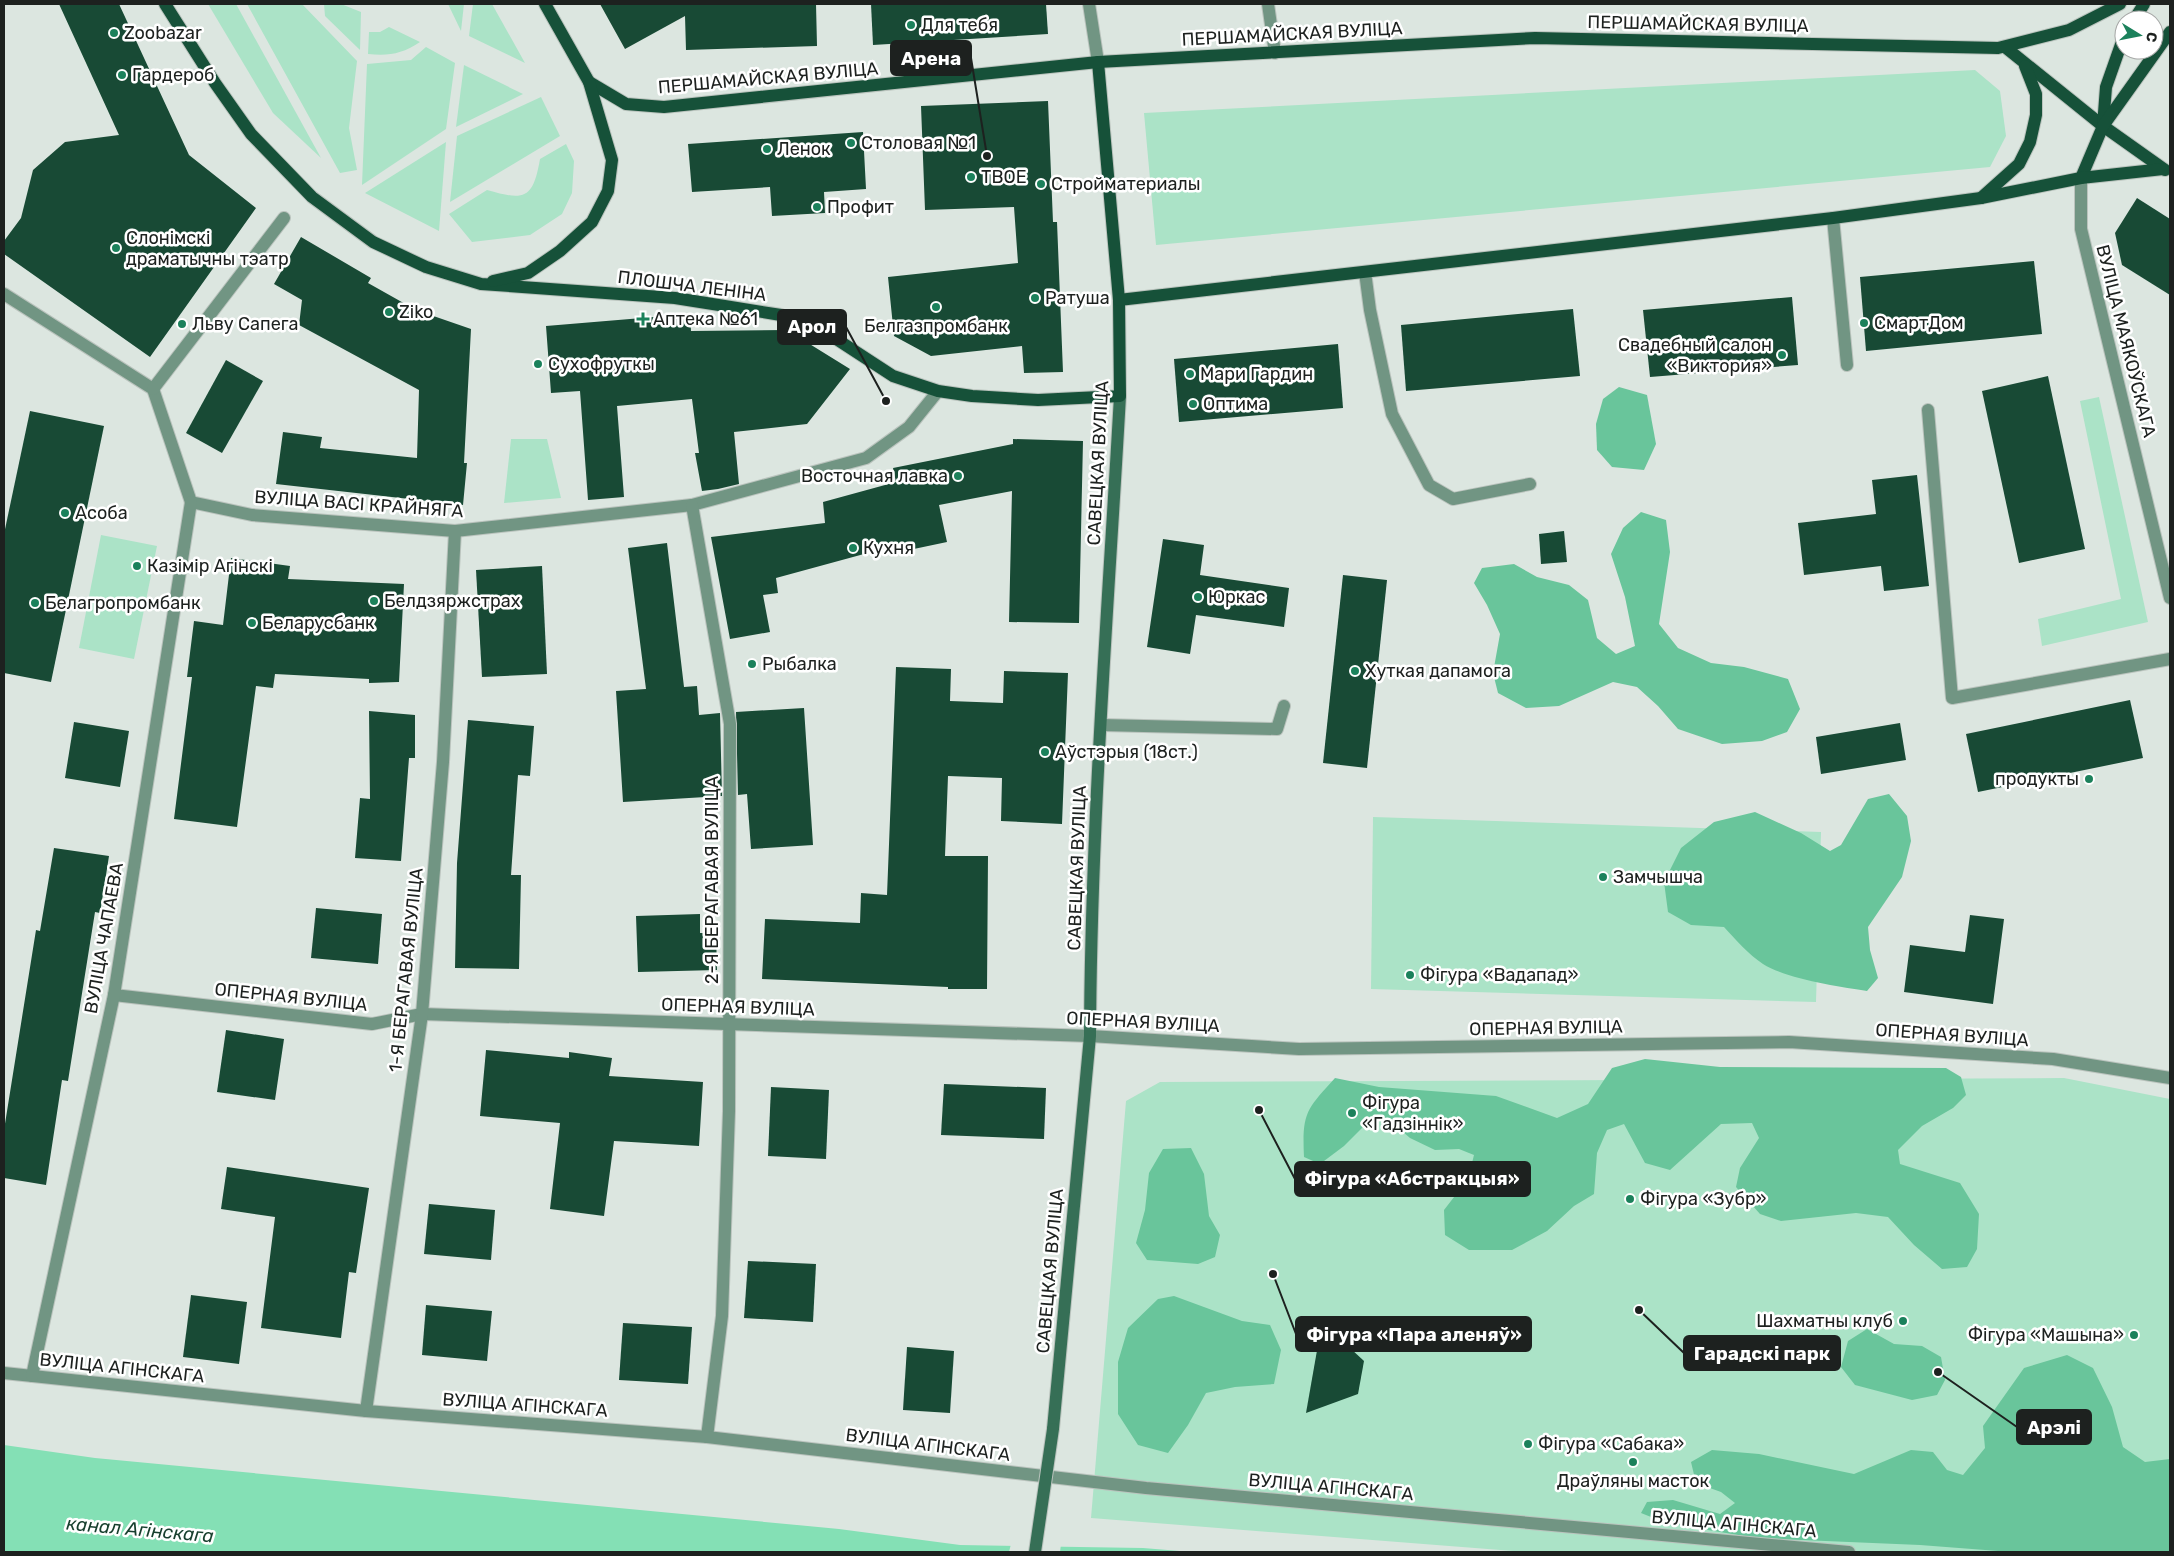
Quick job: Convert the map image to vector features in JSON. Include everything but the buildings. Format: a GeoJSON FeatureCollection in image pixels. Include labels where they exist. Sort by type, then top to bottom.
{"type":"FeatureCollection","features":[{"type":"Feature","properties":{"kind":"main road","name":"ПЛОШЧА ЛЕНІНА"},"geometry":{"type":"LineString","coordinates":[[165,4],[215,83],[251,134],[312,197],[373,242],[426,267],[481,284],[675,298],[781,315],[824,331],[894,376],[938,391],[972,396],[1038,400],[1120,396]]}},
{"type":"Feature","properties":{"kind":"main road"},"geometry":{"type":"LineString","coordinates":[[481,284],[528,273],[560,251],[592,222],[608,191],[612,160],[590,82],[545,4]]}},
{"type":"Feature","properties":{"kind":"main road","name":"ПЕРШАМАЙСКАЯ ВУЛІЦА"},"geometry":{"type":"LineString","coordinates":[[590,82],[626,104],[664,107],[1098,62],[1535,38],[2004,48],[2069,30],[2120,4]]}},
{"type":"Feature","properties":{"kind":"main road"},"geometry":{"type":"LineString","coordinates":[[2081,178],[2104,126],[2170,32]]}},
{"type":"Feature","properties":{"kind":"main road"},"geometry":{"type":"LineString","coordinates":[[2004,48],[2104,126],[2167,171]]}},
{"type":"Feature","properties":{"kind":"main road"},"geometry":{"type":"LineString","coordinates":[[2104,126],[2106,87],[2116,60]]}},
{"type":"Feature","properties":{"kind":"main road","name":"САВЕЦКАЯ ВУЛІЦА"},"geometry":{"type":"LineString","coordinates":[[1035,1552],[1053,1429],[1090,1036],[1090,970],[1101,725],[1120,396],[1119,300],[1098,62]]}},
{"type":"Feature","properties":{"kind":"main road"},"geometry":{"type":"LineString","coordinates":[[1981,198],[2019,164],[2030,142],[2036,115],[2036,94],[2025,64]]}},
{"type":"Feature","properties":{"kind":"main road"},"geometry":{"type":"LineString","coordinates":[[1119,300],[1833,218],[1981,198],[2081,178],[2167,171]]}},
{"type":"Feature","properties":{"kind":"street","name":"САВЕЦКАЯ ВУЛІЦА"},"geometry":{"type":"LineString","coordinates":[[1089,4],[1098,62]]}},
{"type":"Feature","properties":{"kind":"street"},"geometry":{"type":"LineString","coordinates":[[1268,4],[1275,53]]}},
{"type":"Feature","properties":{"kind":"street","name":"ВУЛІЦА МАЯКОЎСКАГА"},"geometry":{"type":"LineString","coordinates":[[2081,178],[2081,229],[2170,598]]}},
{"type":"Feature","properties":{"kind":"street"},"geometry":{"type":"LineString","coordinates":[[153,389],[284,218]]}},
{"type":"Feature","properties":{"kind":"street"},"geometry":{"type":"LineString","coordinates":[[1833,218],[1848,365]]}},
{"type":"Feature","properties":{"kind":"street"},"geometry":{"type":"LineString","coordinates":[[1365,272],[1370,310],[1392,414],[1430,485],[1453,499],[1530,484]]}},
{"type":"Feature","properties":{"kind":"street"},"geometry":{"type":"LineString","coordinates":[[6,295],[153,389],[191,502]]}},
{"type":"Feature","properties":{"kind":"street","name":"ВУЛІЦА ВАСІ КРАЙНЯГА"},"geometry":{"type":"LineString","coordinates":[[191,502],[252,515],[455,531],[692,505],[866,458],[909,427],[938,391]]}},
{"type":"Feature","properties":{"kind":"street"},"geometry":{"type":"LineString","coordinates":[[1928,410],[1952,698],[2170,659]]}},
{"type":"Feature","properties":{"kind":"street","name":"ВУЛІЦА ЧАПАЕВА"},"geometry":{"type":"LineString","coordinates":[[32,1376],[114,995],[191,502]]}},
{"type":"Feature","properties":{"kind":"street","name":"2-Я БЕРАГАВАЯ ВУЛІЦА"},"geometry":{"type":"LineString","coordinates":[[692,505],[730,724],[729,1024],[722,1316],[707,1437]]}},
{"type":"Feature","properties":{"kind":"street","name":"1-Я БЕРАГАВАЯ ВУЛІЦА"},"geometry":{"type":"LineString","coordinates":[[366,1411],[422,1014],[443,762],[455,531]]}},
{"type":"Feature","properties":{"kind":"street"},"geometry":{"type":"LineString","coordinates":[[1101,725],[1277,729],[1284,706]]}},
{"type":"Feature","properties":{"kind":"street","name":"ОПЕРНАЯ ВУЛІЦА"},"geometry":{"type":"LineString","coordinates":[[114,995],[372,1024],[422,1014],[1090,1036],[1298,1049],[1789,1042],[2054,1060],[2170,1078]]}},
{"type":"Feature","properties":{"kind":"street","name":"ВУЛІЦА АГІНСКАГА"},"geometry":{"type":"LineString","coordinates":[[4,1373],[366,1411],[707,1437],[1146,1488],[1849,1552]]}},
{"type":"Feature","properties":{"kind":"shaded area"},"geometry":{"type":"Polygon","coordinates":[[[208,4],[236,4],[321,158],[273,113],[208,4]]]}},
{"type":"Feature","properties":{"kind":"shaded area"},"geometry":{"type":"Polygon","coordinates":[[[247,4],[302,4],[357,61],[349,128],[357,170],[340,173],[247,4]]]}},
{"type":"Feature","properties":{"kind":"shaded area"},"geometry":{"type":"Polygon","coordinates":[[[324,4],[341,4],[361,12],[360,50],[325,16],[324,4]]]}},
{"type":"Feature","properties":{"kind":"shaded area"},"geometry":{"type":"Polygon","coordinates":[[[448,4],[464,4],[461,31],[448,4]]]}},
{"type":"Feature","properties":{"kind":"shaded area"},"geometry":{"type":"Polygon","coordinates":[[[473,4],[492,4],[525,63],[469,36],[473,4]]]}},
{"type":"Feature","properties":{"kind":"shaded area"},"geometry":{"type":"Polygon","coordinates":[[[389,27],[420,42],[395,53],[382,55],[368,54],[369,32],[380,32],[389,27]]]}},
{"type":"Feature","properties":{"kind":"shaded area"},"geometry":{"type":"Polygon","coordinates":[[[426,47],[455,63],[446,129],[362,185],[367,64],[411,60],[426,47]]]}},
{"type":"Feature","properties":{"kind":"shaded area"},"geometry":{"type":"Polygon","coordinates":[[[464,65],[523,94],[456,127],[464,65]]]}},
{"type":"Feature","properties":{"kind":"shaded area"},"geometry":{"type":"Polygon","coordinates":[[[1975,70],[2000,91],[2006,136],[1990,167],[1156,245],[1144,113],[1975,70]]]}},
{"type":"Feature","properties":{"kind":"shaded area"},"geometry":{"type":"Polygon","coordinates":[[[541,97],[560,136],[450,202],[457,136],[541,97]]]}},
{"type":"Feature","properties":{"kind":"shaded area"},"geometry":{"type":"Polygon","coordinates":[[[446,142],[439,231],[365,193],[446,142]]]}},
{"type":"Feature","properties":{"kind":"shaded area"},"geometry":{"type":"Polygon","coordinates":[[[566,144],[574,161],[572,193],[562,214],[530,235],[472,242],[449,214],[487,190],[519,196],[525,194],[534,182],[540,159],[566,144]]]}},
{"type":"Feature","properties":{"kind":"shaded area"},"geometry":{"type":"Polygon","coordinates":[[[1619,387],[1647,395],[1656,444],[1644,470],[1612,467],[1597,450],[1596,424],[1603,399],[1619,387]]]}},
{"type":"Feature","properties":{"kind":"shaded area"},"geometry":{"type":"Polygon","coordinates":[[[2099,397],[2148,622],[2042,646],[2038,619],[2121,599],[2080,401],[2099,397]]]}},
{"type":"Feature","properties":{"kind":"shaded area"},"geometry":{"type":"Polygon","coordinates":[[[511,439],[547,439],[561,498],[504,503],[511,439]]]}},
{"type":"Feature","properties":{"kind":"shaded area"},"geometry":{"type":"Polygon","coordinates":[[[1641,512],[1666,520],[1670,552],[1659,624],[1678,648],[1711,663],[1744,667],[1788,679],[1800,709],[1787,732],[1762,741],[1722,744],[1678,729],[1658,706],[1637,687],[1613,682],[1559,706],[1526,708],[1498,693],[1493,673],[1500,634],[1487,605],[1474,583],[1482,568],[1514,564],[1537,577],[1569,585],[1588,600],[1597,638],[1616,654],[1635,646],[1625,597],[1611,554],[1623,528],[1641,512]]]}},
{"type":"Feature","properties":{"kind":"shaded area"},"geometry":{"type":"Polygon","coordinates":[[[101,535],[157,546],[134,659],[79,648],[101,535]]]}},
{"type":"Feature","properties":{"kind":"shaded area"},"geometry":{"type":"Polygon","coordinates":[[[1889,794],[1907,816],[1911,841],[1902,877],[1868,927],[1870,950],[1878,978],[1867,991],[1814,982],[1773,969],[1752,956],[1724,927],[1691,925],[1668,912],[1664,882],[1681,848],[1714,822],[1755,812],[1801,833],[1830,851],[1841,845],[1868,799],[1889,794]]]}},
{"type":"Feature","properties":{"kind":"shaded area"},"geometry":{"type":"Polygon","coordinates":[[[1373,817],[1821,832],[1816,1002],[1371,989],[1373,817]]]}},
{"type":"Feature","properties":{"kind":"shaded area"},"geometry":{"type":"Polygon","coordinates":[[[1645,1059],[1720,1067],[1946,1068],[1961,1077],[1966,1095],[1953,1108],[1922,1126],[1898,1150],[1900,1164],[1960,1183],[1979,1214],[1977,1249],[1967,1267],[1942,1269],[1914,1245],[1888,1217],[1856,1213],[1781,1221],[1760,1214],[1736,1187],[1740,1168],[1759,1138],[1752,1123],[1721,1124],[1670,1170],[1645,1163],[1624,1124],[1607,1130],[1597,1153],[1594,1194],[1574,1206],[1547,1231],[1512,1250],[1469,1250],[1445,1235],[1444,1210],[1468,1179],[1474,1155],[1459,1149],[1435,1150],[1410,1138],[1388,1119],[1369,1121],[1344,1146],[1320,1164],[1304,1157],[1304,1131],[1308,1113],[1312,1105],[1335,1078],[1379,1087],[1496,1096],[1557,1118],[1588,1104],[1612,1068],[1645,1059]]]}},
{"type":"Feature","properties":{"kind":"shaded area"},"geometry":{"type":"Polygon","coordinates":[[[2064,1078],[2170,1099],[2170,1552],[1526,1552],[1091,1518],[1126,1101],[1160,1082],[2064,1078]]]}},
{"type":"Feature","properties":{"kind":"shaded area"},"geometry":{"type":"Polygon","coordinates":[[[1191,1148],[1204,1174],[1209,1216],[1220,1235],[1215,1257],[1198,1264],[1147,1260],[1136,1243],[1145,1210],[1149,1173],[1163,1149],[1191,1148]]]}},
{"type":"Feature","properties":{"kind":"shaded area"},"geometry":{"type":"Polygon","coordinates":[[[1174,1296],[1242,1321],[1270,1325],[1281,1350],[1274,1384],[1235,1387],[1206,1393],[1188,1425],[1168,1453],[1138,1445],[1118,1414],[1118,1362],[1128,1328],[1158,1299],[1174,1296]]]}},
{"type":"Feature","properties":{"kind":"shaded area"},"geometry":{"type":"Polygon","coordinates":[[[1867,1329],[1894,1344],[1922,1346],[1941,1357],[1945,1380],[1937,1395],[1912,1400],[1855,1385],[1841,1367],[1848,1341],[1867,1329]]]}},
{"type":"Feature","properties":{"kind":"shaded area"},"geometry":{"type":"Polygon","coordinates":[[[2067,1355],[2093,1368],[2112,1407],[2123,1447],[2145,1462],[2170,1459],[2170,1552],[2011,1552],[1920,1545],[1756,1538],[1666,1523],[1641,1513],[1647,1502],[1673,1500],[1720,1514],[1735,1503],[1721,1492],[1696,1483],[1691,1462],[1712,1450],[1759,1454],[1854,1474],[1911,1450],[1933,1452],[1947,1470],[1963,1475],[1985,1448],[1983,1426],[2024,1368],[2067,1355]]]}},
{"type":"Feature","properties":{"kind":"water","name":"канал Агінскага"},"geometry":{"type":"Polygon","coordinates":[[[4,1445],[95,1458],[839,1529],[960,1545],[1143,1548],[1192,1552],[4,1552],[4,1445]]]}},
{"type":"Feature","properties":{"kind":"pier"},"geometry":{"type":"Polygon","coordinates":[[[1011,1544],[1061,1544],[1060,1552],[1009,1552],[1011,1544]]]}},
{"type":"Feature","properties":{"kind":"place","name":"Для тебя"},"geometry":{"type":"Point","coordinates":[911,25]}},
{"type":"Feature","properties":{"kind":"place","name":"Zoobazar"},"geometry":{"type":"Point","coordinates":[114,33]}},
{"type":"Feature","properties":{"kind":"place","name":"Гардероб"},"geometry":{"type":"Point","coordinates":[122,75]}},
{"type":"Feature","properties":{"kind":"place","name":"Столовая №1"},"geometry":{"type":"Point","coordinates":[851,143]}},
{"type":"Feature","properties":{"kind":"place","name":"Ленок"},"geometry":{"type":"Point","coordinates":[767,149]}},
{"type":"Feature","properties":{"kind":"place","name":"Арена"},"geometry":{"type":"Point","coordinates":[987,156]}},
{"type":"Feature","properties":{"kind":"place","name":"ТВОЕ"},"geometry":{"type":"Point","coordinates":[971,177]}},
{"type":"Feature","properties":{"kind":"place","name":"Стройматериалы"},"geometry":{"type":"Point","coordinates":[1041,184]}},
{"type":"Feature","properties":{"kind":"place","name":"Профит"},"geometry":{"type":"Point","coordinates":[817,207]}},
{"type":"Feature","properties":{"kind":"place","name":"Слонімскі драматычны тэатр"},"geometry":{"type":"Point","coordinates":[116,248]}},
{"type":"Feature","properties":{"kind":"place","name":"Ратуша"},"geometry":{"type":"Point","coordinates":[1035,298]}},
{"type":"Feature","properties":{"kind":"place","name":"Белгазпромбанк"},"geometry":{"type":"Point","coordinates":[936,307]}},
{"type":"Feature","properties":{"kind":"place","name":"Ziko"},"geometry":{"type":"Point","coordinates":[389,312]}},
{"type":"Feature","properties":{"kind":"place","name":"Аптека №61"},"geometry":{"type":"Point","coordinates":[643,319]}},
{"type":"Feature","properties":{"kind":"place","name":"СмартДом"},"geometry":{"type":"Point","coordinates":[1864,323]}},
{"type":"Feature","properties":{"kind":"place","name":"Льву Сапега"},"geometry":{"type":"Point","coordinates":[182,324]}},
{"type":"Feature","properties":{"kind":"place","name":"Свадебный салон «Виктория»"},"geometry":{"type":"Point","coordinates":[1782,355]}},
{"type":"Feature","properties":{"kind":"place","name":"Сухофруткы"},"geometry":{"type":"Point","coordinates":[538,364]}},
{"type":"Feature","properties":{"kind":"place","name":"Мари Гардин"},"geometry":{"type":"Point","coordinates":[1190,374]}},
{"type":"Feature","properties":{"kind":"place","name":"Арол"},"geometry":{"type":"Point","coordinates":[886,401]}},
{"type":"Feature","properties":{"kind":"place","name":"Оптима"},"geometry":{"type":"Point","coordinates":[1193,404]}},
{"type":"Feature","properties":{"kind":"place","name":"Восточная лавка"},"geometry":{"type":"Point","coordinates":[958,476]}},
{"type":"Feature","properties":{"kind":"place","name":"Асоба"},"geometry":{"type":"Point","coordinates":[65,513]}},
{"type":"Feature","properties":{"kind":"place","name":"Кухня"},"geometry":{"type":"Point","coordinates":[853,548]}},
{"type":"Feature","properties":{"kind":"place","name":"Казімір Агінскі"},"geometry":{"type":"Point","coordinates":[137,566]}},
{"type":"Feature","properties":{"kind":"place","name":"Юркас"},"geometry":{"type":"Point","coordinates":[1198,597]}},
{"type":"Feature","properties":{"kind":"place","name":"Белдзяржстрах"},"geometry":{"type":"Point","coordinates":[374,601]}},
{"type":"Feature","properties":{"kind":"place","name":"Белагропромбанк"},"geometry":{"type":"Point","coordinates":[35,603]}},
{"type":"Feature","properties":{"kind":"place","name":"Беларусбанк"},"geometry":{"type":"Point","coordinates":[252,623]}},
{"type":"Feature","properties":{"kind":"place","name":"Рыбалка"},"geometry":{"type":"Point","coordinates":[752,664]}},
{"type":"Feature","properties":{"kind":"place","name":"Хуткая дапамога"},"geometry":{"type":"Point","coordinates":[1355,671]}},
{"type":"Feature","properties":{"kind":"place","name":"Аўстэрыя (18ст.)"},"geometry":{"type":"Point","coordinates":[1045,752]}},
{"type":"Feature","properties":{"kind":"place","name":"продукты"},"geometry":{"type":"Point","coordinates":[2089,779]}},
{"type":"Feature","properties":{"kind":"place","name":"Замчышча"},"geometry":{"type":"Point","coordinates":[1603,877]}},
{"type":"Feature","properties":{"kind":"place","name":"Фігура «Вадапад»"},"geometry":{"type":"Point","coordinates":[1410,975]}},
{"type":"Feature","properties":{"kind":"place","name":"Фігура «Абстракцыя»"},"geometry":{"type":"Point","coordinates":[1259,1110]}},
{"type":"Feature","properties":{"kind":"place","name":"Фігура «Гадзіннік»"},"geometry":{"type":"Point","coordinates":[1352,1113]}},
{"type":"Feature","properties":{"kind":"place","name":"Фігура «Зубр»"},"geometry":{"type":"Point","coordinates":[1630,1199]}},
{"type":"Feature","properties":{"kind":"place","name":"Фігура «Пара аленяў»"},"geometry":{"type":"Point","coordinates":[1273,1274]}},
{"type":"Feature","properties":{"kind":"place","name":"Гарадскі парк"},"geometry":{"type":"Point","coordinates":[1639,1310]}},
{"type":"Feature","properties":{"kind":"place","name":"Шахматны клуб"},"geometry":{"type":"Point","coordinates":[1903,1321]}},
{"type":"Feature","properties":{"kind":"place","name":"Фігура «Машына»"},"geometry":{"type":"Point","coordinates":[2134,1335]}},
{"type":"Feature","properties":{"kind":"place","name":"Арэлі"},"geometry":{"type":"Point","coordinates":[1938,1372]}},
{"type":"Feature","properties":{"kind":"place","name":"Фігура «Сабака»"},"geometry":{"type":"Point","coordinates":[1528,1444]}},
{"type":"Feature","properties":{"kind":"place","name":"Драўляны масток"},"geometry":{"type":"Point","coordinates":[1633,1462]}}]}
